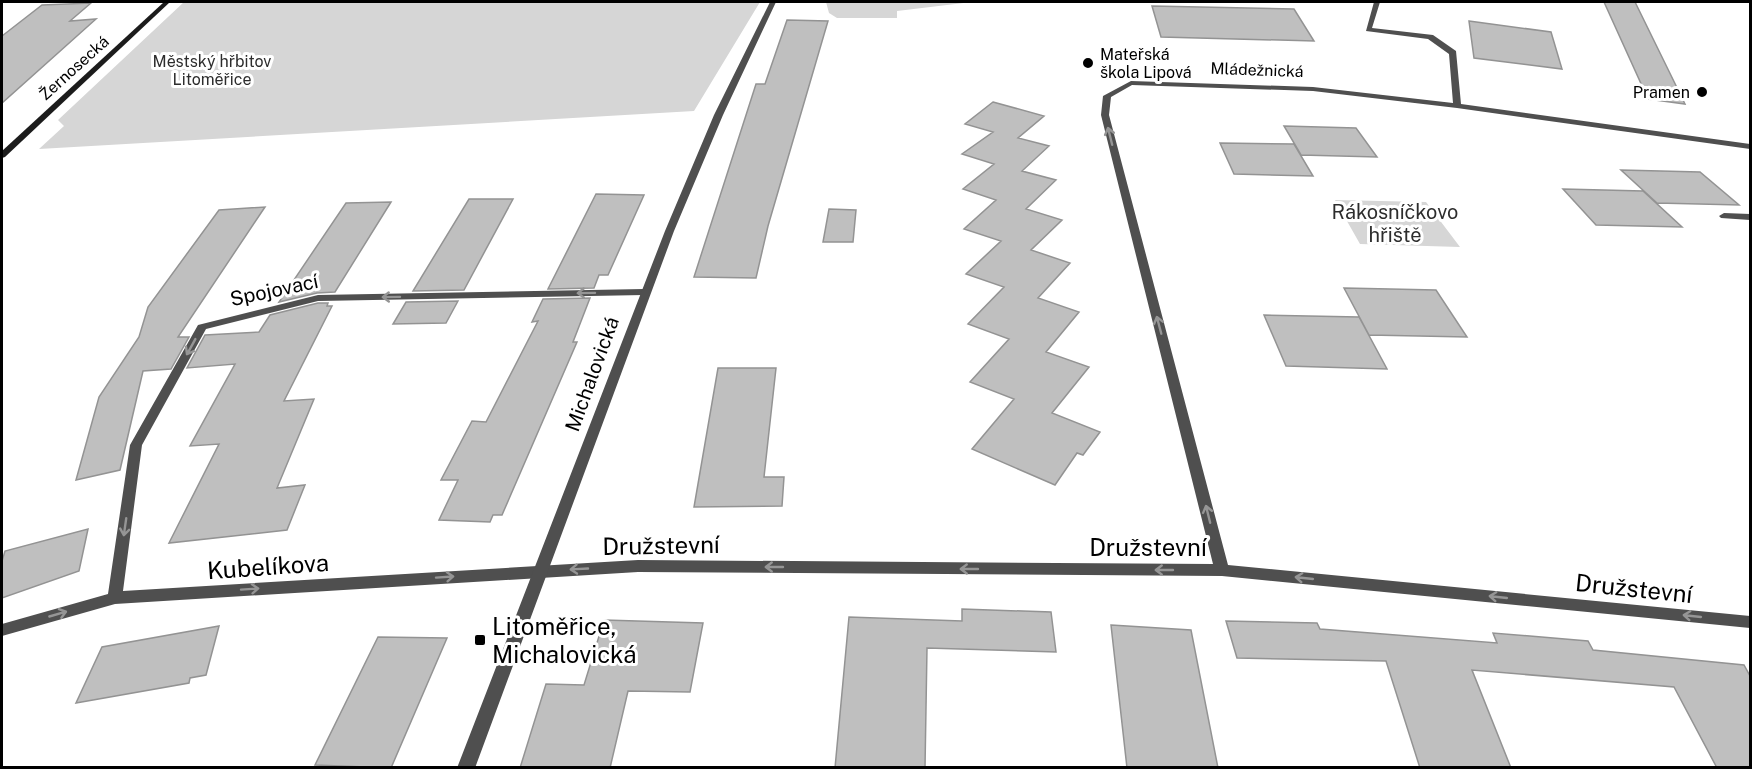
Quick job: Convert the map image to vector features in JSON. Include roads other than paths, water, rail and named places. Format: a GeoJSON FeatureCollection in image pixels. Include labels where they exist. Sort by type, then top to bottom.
{"type":"FeatureCollection","features":[{"type":"Feature","properties":{"kind":"main road","name":"Žernosecká"},"geometry":{"type":"LineString","coordinates":[[2,155],[167,2]]}},
{"type":"Feature","properties":{"kind":"street","name":"Michalovická"},"geometry":{"type":"LineString","coordinates":[[466,768],[645,292],[722,105],[757,30],[773,2]]}},
{"type":"Feature","properties":{"kind":"street"},"geometry":{"type":"LineString","coordinates":[[1377,2],[1368,30],[1430,38],[1453,53],[1456,106]]}},
{"type":"Feature","properties":{"kind":"street","name":"Mládežnická"},"geometry":{"type":"LineString","coordinates":[[1222,570],[1105,116],[1107,96],[1131,83],[1313,88],[1750,147]]}},
{"type":"Feature","properties":{"kind":"street"},"geometry":{"type":"LineString","coordinates":[[1724,216],[1750,217]]}},
{"type":"Feature","properties":{"kind":"street","name":"Spojovací"},"geometry":{"type":"LineString","coordinates":[[115,598],[136,445],[202,327],[318,298],[645,292]]}},
{"type":"Feature","properties":{"kind":"street","name":"Družstevní"},"geometry":{"type":"LineString","coordinates":[[542,571],[638,566],[1222,570],[1750,622]]}},
{"type":"Feature","properties":{"kind":"street","name":"Kubelíkova"},"geometry":{"type":"LineString","coordinates":[[2,630],[115,598],[542,571]]}},
{"type":"Feature","properties":{"kind":"place","name":"Mateřská škola Lipová"},"geometry":{"type":"Point","coordinates":[1088,63]}},
{"type":"Feature","properties":{"kind":"place","name":"Pramen"},"geometry":{"type":"Point","coordinates":[1702,92]}},
{"type":"Feature","properties":{"kind":"place","name":"Litoměřice, Michalovická"},"geometry":{"type":"Point","coordinates":[480,640]}},
{"type":"Feature","properties":{"kind":"park label","name":"Městský hřbitov Litoměřice"},"geometry":{"type":"Point","coordinates":[212,70]}},
{"type":"Feature","properties":{"kind":"park label","name":"Rákosníčkovo hřiště"},"geometry":{"type":"Point","coordinates":[1395,224]}}]}
